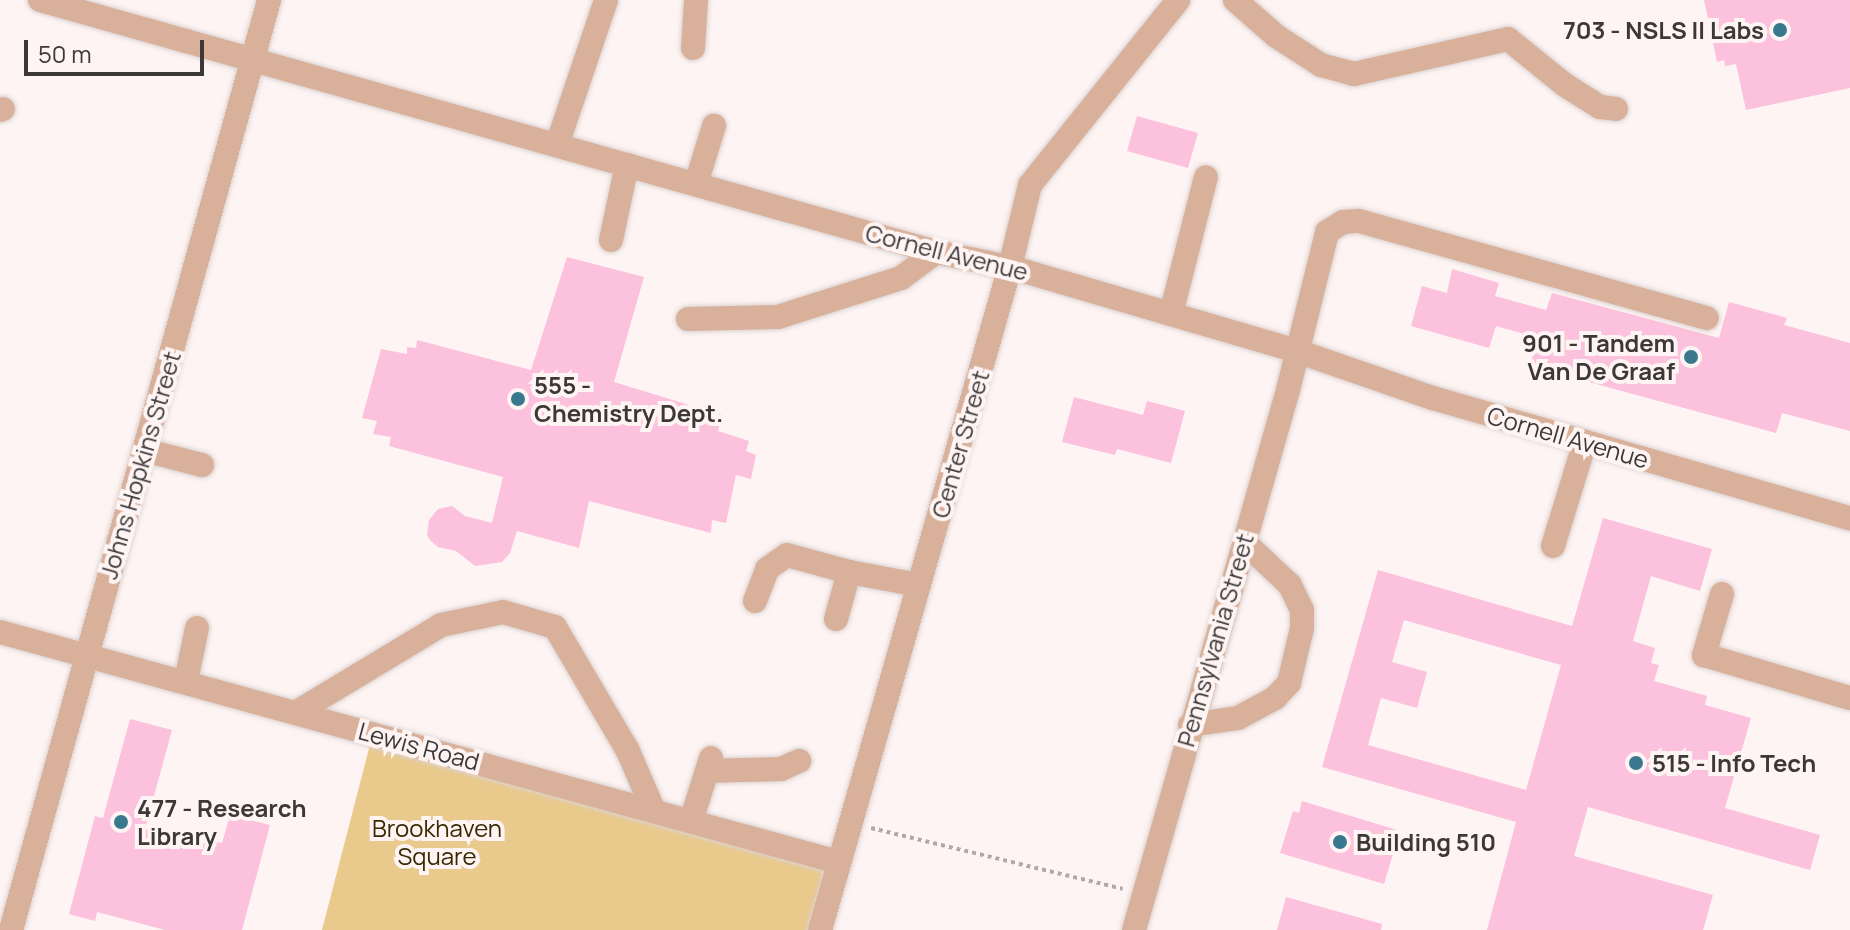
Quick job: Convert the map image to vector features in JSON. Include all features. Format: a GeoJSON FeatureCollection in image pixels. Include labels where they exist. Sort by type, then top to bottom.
{"type":"FeatureCollection","features":[{"type":"Feature","properties":{"kind":"street","name":"Cornell Avenue"},"geometry":{"type":"LineString","coordinates":[[40,0],[936,252],[1010,267],[1297,351],[1433,398],[1850,518]]}},
{"type":"Feature","properties":{"kind":"street","name":"Johns Hopkins Street"},"geometry":{"type":"LineString","coordinates":[[11,930],[269,0]]}},
{"type":"Feature","properties":{"kind":"street"},"geometry":{"type":"LineString","coordinates":[[557,145],[606,0]]}},
{"type":"Feature","properties":{"kind":"street"},"geometry":{"type":"LineString","coordinates":[[693,48],[696,0]]}},
{"type":"Feature","properties":{"kind":"street","name":"Center Street"},"geometry":{"type":"LineString","coordinates":[[820,930],[1010,267],[1030,185],[1178,0]]}},
{"type":"Feature","properties":{"kind":"street"},"geometry":{"type":"LineString","coordinates":[[1235,0],[1276,36],[1321,65],[1354,74],[1508,39],[1565,85],[1600,107],[1616,109]]}},
{"type":"Feature","properties":{"kind":"street"},"geometry":{"type":"LineString","coordinates":[[696,184],[714,126]]}},
{"type":"Feature","properties":{"kind":"street"},"geometry":{"type":"LineString","coordinates":[[611,240],[627,165]]}},
{"type":"Feature","properties":{"kind":"street"},"geometry":{"type":"LineString","coordinates":[[1171,314],[1206,177]]}},
{"type":"Feature","properties":{"kind":"street","name":"Pennsylvania Street"},"geometry":{"type":"LineString","coordinates":[[1134,930],[1297,351],[1327,232],[1343,222],[1359,221],[1707,318]]}},
{"type":"Feature","properties":{"kind":"street"},"geometry":{"type":"LineString","coordinates":[[688,319],[778,317],[901,278],[936,252]]}},
{"type":"Feature","properties":{"kind":"street"},"geometry":{"type":"LineString","coordinates":[[1553,546],[1585,442]]}},
{"type":"Feature","properties":{"kind":"street"},"geometry":{"type":"LineString","coordinates":[[144,450],[202,465]]}},
{"type":"Feature","properties":{"kind":"street"},"geometry":{"type":"LineString","coordinates":[[1190,725],[1238,718],[1275,698],[1289,683],[1302,628],[1302,610],[1290,585],[1244,542]]}},
{"type":"Feature","properties":{"kind":"street"},"geometry":{"type":"LineString","coordinates":[[755,601],[767,569],[787,555],[849,572],[919,585]]}},
{"type":"Feature","properties":{"kind":"street"},"geometry":{"type":"LineString","coordinates":[[836,619],[849,572]]}},
{"type":"Feature","properties":{"kind":"street"},"geometry":{"type":"LineString","coordinates":[[1722,594],[1704,655],[1850,698]]}},
{"type":"Feature","properties":{"kind":"street"},"geometry":{"type":"LineString","coordinates":[[297,712],[441,625],[503,612],[555,627],[628,751],[653,809]]}},
{"type":"Feature","properties":{"kind":"street"},"geometry":{"type":"LineString","coordinates":[[186,681],[197,628]]}},
{"type":"Feature","properties":{"kind":"street","name":"Lewis Road"},"geometry":{"type":"LineString","coordinates":[[0,632],[838,862]]}},
{"type":"Feature","properties":{"kind":"street"},"geometry":{"type":"LineString","coordinates":[[691,821],[710,763],[781,769],[799,761]]}},
{"type":"Feature","properties":{"kind":"path"},"geometry":{"type":"LineString","coordinates":[[849,822],[1143,894]]}},
{"type":"Feature","properties":{"kind":"green space","name":"Brookhaven Square"},"geometry":{"type":"Polygon","coordinates":[[[373,733],[838,862],[820,930],[322,930],[373,733]]]}},
{"type":"Feature","properties":{"kind":"building","name":"703 - NSLS II Labs"},"geometry":{"type":"Polygon","coordinates":[[[1704,0],[1850,0],[1850,88],[1746,110],[1736,64],[1725,66],[1724,60],[1717,62],[1704,0]]]}},
{"type":"Feature","properties":{"kind":"building"},"geometry":{"type":"Polygon","coordinates":[[[1137,116],[1198,133],[1188,168],[1127,151],[1137,116]]]}},
{"type":"Feature","properties":{"kind":"building","name":"555 - Chemistry Dept."},"geometry":{"type":"Polygon","coordinates":[[[567,257],[644,277],[614,382],[722,415],[718,431],[749,441],[746,451],[756,455],[751,479],[736,475],[726,523],[712,520],[711,533],[589,501],[579,548],[517,531],[510,553],[502,562],[475,566],[456,551],[438,547],[430,540],[427,535],[429,520],[438,509],[452,506],[465,516],[492,523],[503,477],[389,446],[391,437],[373,434],[377,421],[362,418],[381,349],[407,354],[407,347],[416,348],[417,340],[531,370],[567,257]]]}},
{"type":"Feature","properties":{"kind":"building","name":"901 - Tandem Van De Graaf"},"geometry":{"type":"Polygon","coordinates":[[[1452,269],[1499,283],[1495,296],[1546,310],[1552,293],[1719,338],[1729,302],[1787,318],[1784,325],[1850,343],[1850,431],[1782,413],[1776,433],[1530,366],[1538,338],[1496,326],[1489,348],[1411,326],[1422,286],[1447,293],[1452,269]]]}},
{"type":"Feature","properties":{"kind":"building"},"geometry":{"type":"Polygon","coordinates":[[[1074,397],[1143,415],[1147,401],[1185,411],[1171,463],[1117,449],[1115,455],[1062,442],[1074,397]]]}},
{"type":"Feature","properties":{"kind":"building","name":"515 - Info Tech"},"geometry":{"type":"Polygon","coordinates":[[[1603,518],[1712,549],[1700,591],[1651,576],[1633,641],[1655,648],[1651,663],[1659,665],[1654,681],[1707,696],[1705,705],[1751,718],[1725,808],[1820,835],[1810,870],[1588,807],[1574,856],[1713,895],[1703,930],[1487,930],[1516,822],[1322,767],[1378,570],[1572,626],[1603,518]],[[1404,620],[1392,662],[1427,672],[1417,708],[1381,698],[1368,745],[1526,790],[1561,665],[1404,620]]]}},
{"type":"Feature","properties":{"kind":"building","name":"477 - Research Library"},"geometry":{"type":"Polygon","coordinates":[[[130,719],[172,730],[145,829],[203,845],[205,839],[222,843],[230,815],[270,825],[242,930],[165,930],[97,912],[95,921],[69,914],[95,816],[103,818],[130,719]]]}},
{"type":"Feature","properties":{"kind":"building","name":"Building 510"},"geometry":{"type":"Polygon","coordinates":[[[1302,801],[1400,831],[1384,884],[1280,853],[1293,811],[1299,813],[1302,801]]]}},
{"type":"Feature","properties":{"kind":"building"},"geometry":{"type":"Polygon","coordinates":[[[1286,897],[1382,924],[1381,930],[1277,930],[1286,897]]]}},
{"type":"Feature","properties":{"kind":"place","name":"703 - NSLS II Labs"},"geometry":{"type":"Point","coordinates":[1780,30]}},
{"type":"Feature","properties":{"kind":"place","name":"901 - Tandem Van De Graaf"},"geometry":{"type":"Point","coordinates":[1691,357]}},
{"type":"Feature","properties":{"kind":"place","name":"555 - Chemistry Dept."},"geometry":{"type":"Point","coordinates":[518,399]}},
{"type":"Feature","properties":{"kind":"place","name":"515 - Info Tech"},"geometry":{"type":"Point","coordinates":[1636,763]}},
{"type":"Feature","properties":{"kind":"place","name":"477 - Research Library"},"geometry":{"type":"Point","coordinates":[121,822]}},
{"type":"Feature","properties":{"kind":"place","name":"Building 510"},"geometry":{"type":"Point","coordinates":[1340,842]}}]}
